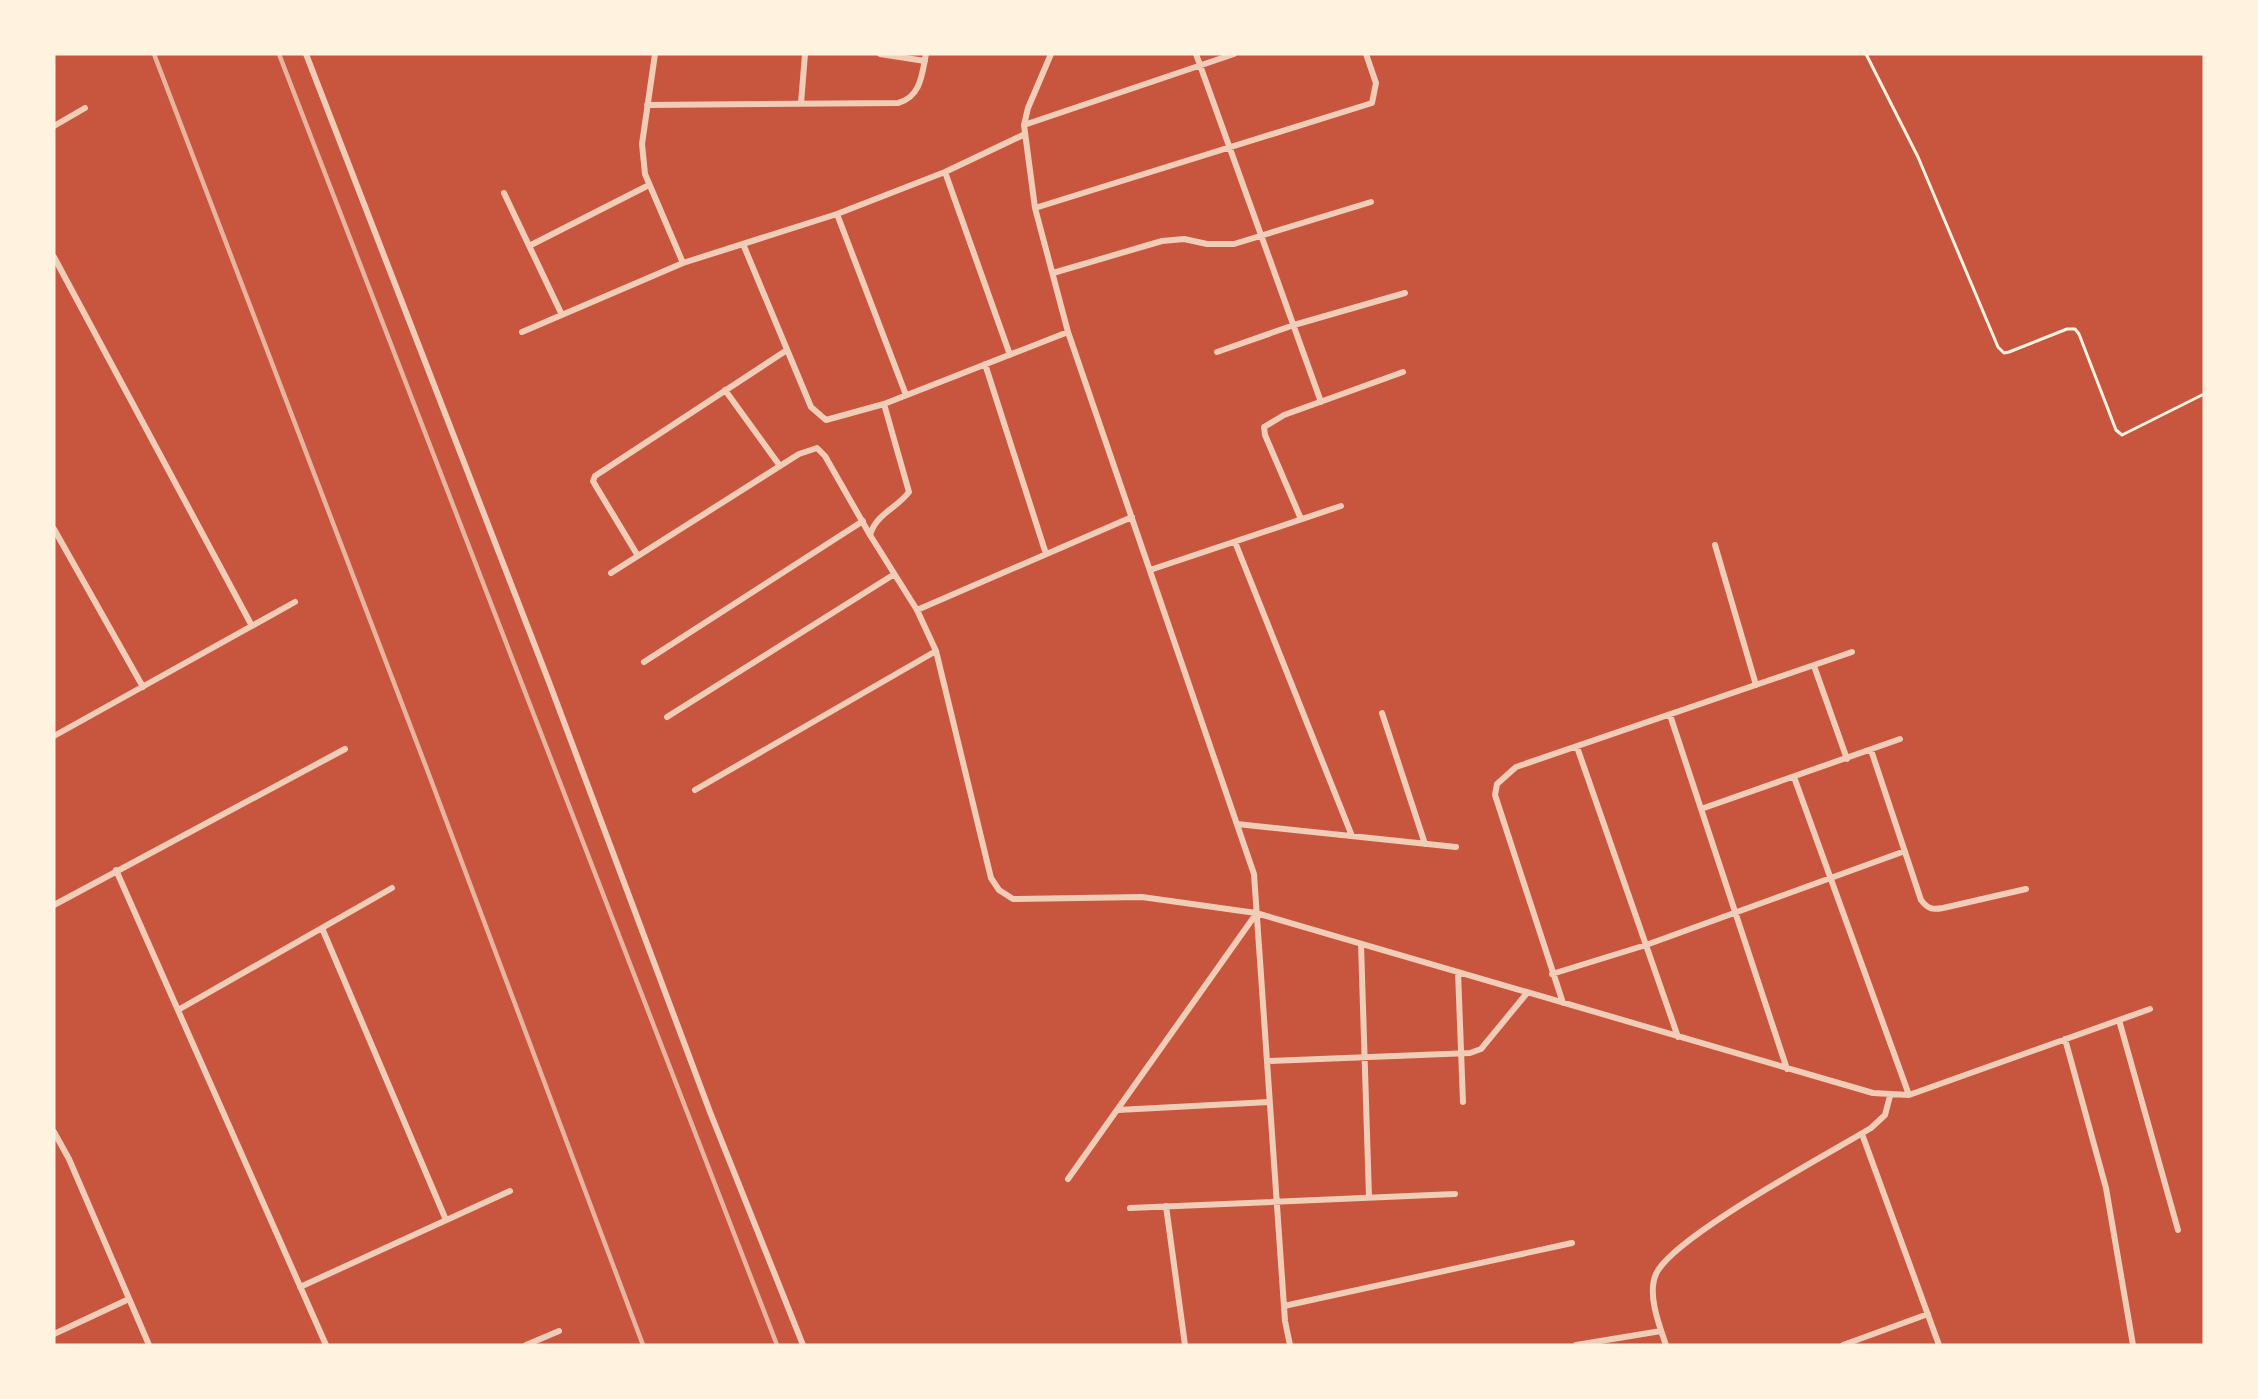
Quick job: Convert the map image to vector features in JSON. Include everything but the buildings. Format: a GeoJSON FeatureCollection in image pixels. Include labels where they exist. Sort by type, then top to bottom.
{"type":"FeatureCollection","features":[{"type":"Feature","properties":{"kind":"street"},"geometry":{"type":"LineString","coordinates":[[306,54],[541,660],[710,1112],[803,1345]]}},
{"type":"Feature","properties":{"kind":"street"},"geometry":{"type":"LineString","coordinates":[[655,54],[642,144],[645,174],[683,263]]}},
{"type":"Feature","properties":{"kind":"street"},"geometry":{"type":"LineString","coordinates":[[801,103],[805,54]]}},
{"type":"Feature","properties":{"kind":"street"},"geometry":{"type":"LineString","coordinates":[[647,105],[898,103],[909,100],[920,82],[925,57],[880,54]]}},
{"type":"Feature","properties":{"kind":"street"},"geometry":{"type":"LineString","coordinates":[[1051,54],[1028,108],[1024,124],[1023,135],[1035,208],[1068,332],[1254,874],[1284,1306],[1290,1345]]}},
{"type":"Feature","properties":{"kind":"street"},"geometry":{"type":"LineString","coordinates":[[1196,54],[1321,402]]}},
{"type":"Feature","properties":{"kind":"street"},"geometry":{"type":"LineString","coordinates":[[1024,124],[1234,54]]}},
{"type":"Feature","properties":{"kind":"street"},"geometry":{"type":"LineString","coordinates":[[1035,208],[1372,103],[1376,83],[1366,54]]}},
{"type":"Feature","properties":{"kind":"street"},"geometry":{"type":"LineString","coordinates":[[54,126],[85,108]]}},
{"type":"Feature","properties":{"kind":"street"},"geometry":{"type":"LineString","coordinates":[[522,332],[683,263],[837,214],[945,172],[1023,135]]}},
{"type":"Feature","properties":{"kind":"street"},"geometry":{"type":"LineString","coordinates":[[945,172],[1010,355]]}},
{"type":"Feature","properties":{"kind":"street"},"geometry":{"type":"LineString","coordinates":[[529,246],[649,185]]}},
{"type":"Feature","properties":{"kind":"street"},"geometry":{"type":"LineString","coordinates":[[504,193],[562,315]]}},
{"type":"Feature","properties":{"kind":"street"},"geometry":{"type":"LineString","coordinates":[[1053,273],[1162,241],[1184,239],[1220,245],[1263,237],[1371,202]]}},
{"type":"Feature","properties":{"kind":"street"},"geometry":{"type":"LineString","coordinates":[[837,214],[906,395]]}},
{"type":"Feature","properties":{"kind":"street"},"geometry":{"type":"LineString","coordinates":[[743,243],[811,407],[826,420],[884,404],[1068,332]]}},
{"type":"Feature","properties":{"kind":"street"},"geometry":{"type":"LineString","coordinates":[[54,257],[57,271],[252,626]]}},
{"type":"Feature","properties":{"kind":"street"},"geometry":{"type":"LineString","coordinates":[[1217,352],[1294,325],[1405,293]]}},
{"type":"Feature","properties":{"kind":"street"},"geometry":{"type":"LineString","coordinates":[[638,556],[593,482],[595,476],[787,350]]}},
{"type":"Feature","properties":{"kind":"street"},"geometry":{"type":"LineString","coordinates":[[985,364],[1046,554]]}},
{"type":"Feature","properties":{"kind":"street"},"geometry":{"type":"LineString","coordinates":[[1301,519],[1265,435],[1264,427],[1277,418],[1403,372]]}},
{"type":"Feature","properties":{"kind":"street"},"geometry":{"type":"LineString","coordinates":[[725,390],[780,466]]}},
{"type":"Feature","properties":{"kind":"street"},"geometry":{"type":"LineString","coordinates":[[870,535],[873,524],[880,516],[901,502],[909,492],[884,404]]}},
{"type":"Feature","properties":{"kind":"street"},"geometry":{"type":"LineString","coordinates":[[611,573],[799,454],[817,448],[825,456],[893,575],[917,610],[936,651],[991,878],[999,890],[1013,899],[1142,897],[1256,913],[1787,1069],[1890,1096],[1909,1095],[2150,1009]]}},
{"type":"Feature","properties":{"kind":"street"},"geometry":{"type":"LineString","coordinates":[[1150,570],[1341,506]]}},
{"type":"Feature","properties":{"kind":"street"},"geometry":{"type":"LineString","coordinates":[[917,610],[1132,517]]}},
{"type":"Feature","properties":{"kind":"street"},"geometry":{"type":"LineString","coordinates":[[644,662],[863,521]]}},
{"type":"Feature","properties":{"kind":"street"},"geometry":{"type":"LineString","coordinates":[[54,529],[143,687]]}},
{"type":"Feature","properties":{"kind":"street"},"geometry":{"type":"LineString","coordinates":[[1235,542],[1352,836]]}},
{"type":"Feature","properties":{"kind":"street"},"geometry":{"type":"LineString","coordinates":[[1715,545],[1756,686]]}},
{"type":"Feature","properties":{"kind":"street"},"geometry":{"type":"LineString","coordinates":[[667,717],[893,575]]}},
{"type":"Feature","properties":{"kind":"street"},"geometry":{"type":"LineString","coordinates":[[54,736],[295,602]]}},
{"type":"Feature","properties":{"kind":"street"},"geometry":{"type":"LineString","coordinates":[[695,790],[936,651]]}},
{"type":"Feature","properties":{"kind":"street"},"geometry":{"type":"LineString","coordinates":[[1563,1003],[1495,795],[1497,784],[1516,767],[1852,652]]}},
{"type":"Feature","properties":{"kind":"street"},"geometry":{"type":"LineString","coordinates":[[1814,666],[1847,759]]}},
{"type":"Feature","properties":{"kind":"street"},"geometry":{"type":"LineString","coordinates":[[1382,713],[1425,844]]}},
{"type":"Feature","properties":{"kind":"street"},"geometry":{"type":"LineString","coordinates":[[1670,715],[1787,1069]]}},
{"type":"Feature","properties":{"kind":"street"},"geometry":{"type":"LineString","coordinates":[[1701,809],[1900,739]]}},
{"type":"Feature","properties":{"kind":"street"},"geometry":{"type":"LineString","coordinates":[[1577,747],[1678,1037]]}},
{"type":"Feature","properties":{"kind":"street"},"geometry":{"type":"LineString","coordinates":[[54,905],[345,749]]}},
{"type":"Feature","properties":{"kind":"street"},"geometry":{"type":"LineString","coordinates":[[1871,750],[1921,900],[1933,910],[2026,889]]}},
{"type":"Feature","properties":{"kind":"street"},"geometry":{"type":"LineString","coordinates":[[1794,777],[1909,1095]]}},
{"type":"Feature","properties":{"kind":"street"},"geometry":{"type":"LineString","coordinates":[[1236,824],[1456,847]]}},
{"type":"Feature","properties":{"kind":"street"},"geometry":{"type":"LineString","coordinates":[[1552,974],[1646,945],[1905,851]]}},
{"type":"Feature","properties":{"kind":"street"},"geometry":{"type":"LineString","coordinates":[[116,870],[326,1345]]}},
{"type":"Feature","properties":{"kind":"street"},"geometry":{"type":"LineString","coordinates":[[178,1010],[392,888]]}},
{"type":"Feature","properties":{"kind":"street"},"geometry":{"type":"LineString","coordinates":[[1068,1179],[1256,913]]}},
{"type":"Feature","properties":{"kind":"street"},"geometry":{"type":"LineString","coordinates":[[322,928],[446,1220]]}},
{"type":"Feature","properties":{"kind":"street"},"geometry":{"type":"LineString","coordinates":[[1361,944],[1369,1197]]}},
{"type":"Feature","properties":{"kind":"street"},"geometry":{"type":"LineString","coordinates":[[1458,972],[1463,1102]]}},
{"type":"Feature","properties":{"kind":"street"},"geometry":{"type":"LineString","coordinates":[[1267,1061],[1461,1053],[1481,1049],[1527,993]]}},
{"type":"Feature","properties":{"kind":"street"},"geometry":{"type":"LineString","coordinates":[[2119,1020],[2178,1230]]}},
{"type":"Feature","properties":{"kind":"street"},"geometry":{"type":"LineString","coordinates":[[2065,1039],[2106,1188],[2133,1345]]}},
{"type":"Feature","properties":{"kind":"street"},"geometry":{"type":"LineString","coordinates":[[1666,1345],[1661,1331],[1653,1283],[1664,1262],[1699,1232],[1862,1134],[1885,1115],[1890,1096]]}},
{"type":"Feature","properties":{"kind":"street"},"geometry":{"type":"LineString","coordinates":[[1118,1110],[1269,1102]]}},
{"type":"Feature","properties":{"kind":"street"},"geometry":{"type":"LineString","coordinates":[[54,1132],[69,1159],[149,1345]]}},
{"type":"Feature","properties":{"kind":"street"},"geometry":{"type":"LineString","coordinates":[[1862,1134],[1939,1345]]}},
{"type":"Feature","properties":{"kind":"street"},"geometry":{"type":"LineString","coordinates":[[300,1287],[510,1191]]}},
{"type":"Feature","properties":{"kind":"street"},"geometry":{"type":"LineString","coordinates":[[1130,1208],[1455,1194]]}},
{"type":"Feature","properties":{"kind":"street"},"geometry":{"type":"LineString","coordinates":[[1166,1206],[1185,1345]]}},
{"type":"Feature","properties":{"kind":"street"},"geometry":{"type":"LineString","coordinates":[[1284,1306],[1572,1243]]}},
{"type":"Feature","properties":{"kind":"street"},"geometry":{"type":"LineString","coordinates":[[54,1334],[129,1299]]}},
{"type":"Feature","properties":{"kind":"street"},"geometry":{"type":"LineString","coordinates":[[1843,1345],[1928,1314]]}},
{"type":"Feature","properties":{"kind":"street"},"geometry":{"type":"LineString","coordinates":[[526,1345],[559,1330]]}},
{"type":"Feature","properties":{"kind":"street"},"geometry":{"type":"LineString","coordinates":[[1576,1345],[1661,1331]]}},
{"type":"Feature","properties":{"kind":"path"},"geometry":{"type":"LineString","coordinates":[[1866,54],[1918,157],[1998,347],[2004,353],[2009,352],[2067,329],[2075,329],[2079,334],[2116,430],[2122,435],[2204,394]]}},
{"type":"Feature","properties":{"kind":"railway"},"geometry":{"type":"LineString","coordinates":[[154,54],[428,772],[643,1345]]}},
{"type":"Feature","properties":{"kind":"railway"},"geometry":{"type":"LineString","coordinates":[[279,54],[777,1345]]}}]}
